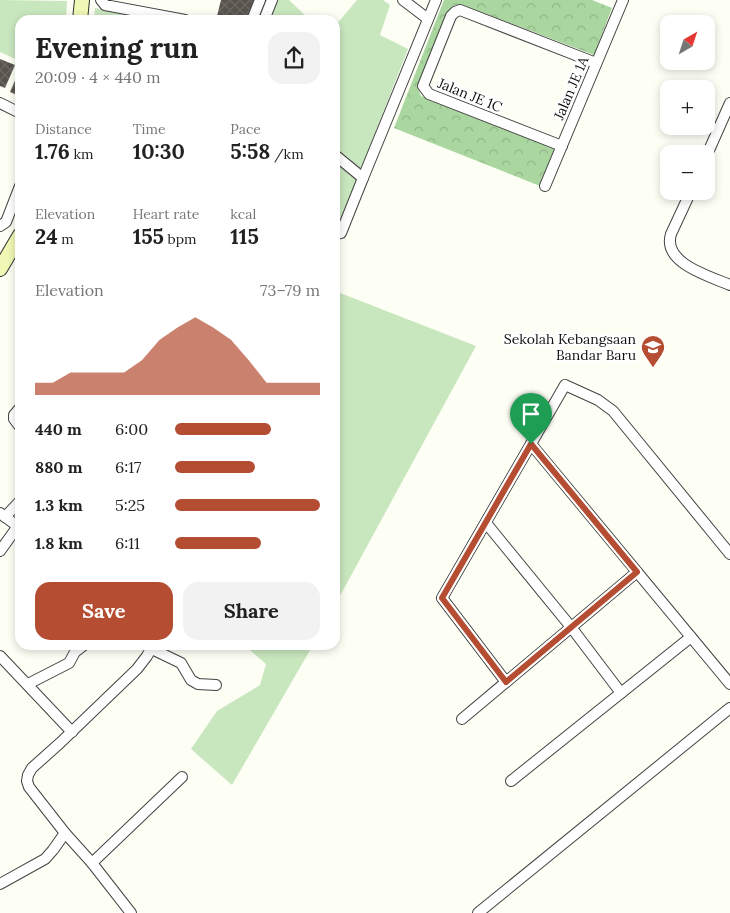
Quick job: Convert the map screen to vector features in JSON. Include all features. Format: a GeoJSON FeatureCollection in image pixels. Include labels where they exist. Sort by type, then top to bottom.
{"type":"FeatureCollection","features":[{"type":"Feature","properties":{"kind":"main road"},"geometry":{"type":"LineString","coordinates":[[80,15],[82,0]]}},
{"type":"Feature","properties":{"kind":"main road"},"geometry":{"type":"LineString","coordinates":[[0,269],[15,244]]}},
{"type":"Feature","properties":{"kind":"street"},"geometry":{"type":"LineString","coordinates":[[101,0],[105,5],[158,15]]}},
{"type":"Feature","properties":{"kind":"street"},"geometry":{"type":"LineString","coordinates":[[254,15],[260,0]]}},
{"type":"Feature","properties":{"kind":"street"},"geometry":{"type":"LineString","coordinates":[[266,15],[272,0]]}},
{"type":"Feature","properties":{"kind":"street"},"geometry":{"type":"LineString","coordinates":[[403,0],[428,19]]}},
{"type":"Feature","properties":{"kind":"street"},"geometry":{"type":"LineString","coordinates":[[340,233],[436,0]]}},
{"type":"Feature","properties":{"kind":"street","name":"Jalan JE 1A"},"geometry":{"type":"LineString","coordinates":[[545,186],[623,0]]}},
{"type":"Feature","properties":{"kind":"street","name":"Jalan JE 1C"},"geometry":{"type":"LineString","coordinates":[[562,146],[428,94],[425,91],[423,86],[451,16],[460,10],[596,63]]}},
{"type":"Feature","properties":{"kind":"street"},"geometry":{"type":"LineString","coordinates":[[0,103],[15,110]]}},
{"type":"Feature","properties":{"kind":"street"},"geometry":{"type":"LineString","coordinates":[[712,145],[729,109]]}},
{"type":"Feature","properties":{"kind":"street"},"geometry":{"type":"LineString","coordinates":[[340,159],[363,178]]}},
{"type":"Feature","properties":{"kind":"street"},"geometry":{"type":"LineString","coordinates":[[0,226],[6,222],[15,199]]}},
{"type":"Feature","properties":{"kind":"street"},"geometry":{"type":"LineString","coordinates":[[687,200],[669,240],[671,251],[683,263],[730,285]]}},
{"type":"Feature","properties":{"kind":"street"},"geometry":{"type":"LineString","coordinates":[[506,682],[442,598],[565,385],[598,400],[613,411],[730,554]]}},
{"type":"Feature","properties":{"kind":"street"},"geometry":{"type":"LineString","coordinates":[[531,444],[730,684]]}},
{"type":"Feature","properties":{"kind":"street"},"geometry":{"type":"LineString","coordinates":[[15,505],[2,515],[15,524]]}},
{"type":"Feature","properties":{"kind":"street"},"geometry":{"type":"LineString","coordinates":[[486,523],[571,627],[621,692]]}},
{"type":"Feature","properties":{"kind":"street"},"geometry":{"type":"LineString","coordinates":[[0,551],[15,532]]}},
{"type":"Feature","properties":{"kind":"street"},"geometry":{"type":"LineString","coordinates":[[462,719],[637,572]]}},
{"type":"Feature","properties":{"kind":"street"},"geometry":{"type":"LineString","coordinates":[[511,781],[691,636]]}},
{"type":"Feature","properties":{"kind":"street"},"geometry":{"type":"LineString","coordinates":[[28,684],[69,663],[78,650]]}},
{"type":"Feature","properties":{"kind":"street"},"geometry":{"type":"LineString","coordinates":[[130,913],[92,862],[65,833],[29,787],[27,780],[32,768],[137,669],[150,650]]}},
{"type":"Feature","properties":{"kind":"street"},"geometry":{"type":"LineString","coordinates":[[157,650],[181,664],[192,680],[198,684],[216,685]]}},
{"type":"Feature","properties":{"kind":"street"},"geometry":{"type":"LineString","coordinates":[[0,656],[72,732]]}},
{"type":"Feature","properties":{"kind":"street"},"geometry":{"type":"LineString","coordinates":[[478,913],[730,708]]}},
{"type":"Feature","properties":{"kind":"street"},"geometry":{"type":"LineString","coordinates":[[92,862],[182,777]]}},
{"type":"Feature","properties":{"kind":"street"},"geometry":{"type":"LineString","coordinates":[[0,884],[45,859],[65,833]]}},
{"type":"Feature","properties":{"kind":"green space"},"geometry":{"type":"Polygon","coordinates":[[[0,0],[67,1],[66,15],[15,15],[15,59],[0,52],[0,0]]]}},
{"type":"Feature","properties":{"kind":"green space"},"geometry":{"type":"Polygon","coordinates":[[[274,0],[289,0],[305,15],[269,15],[274,0]]]}},
{"type":"Feature","properties":{"kind":"green space"},"geometry":{"type":"Polygon","coordinates":[[[357,0],[383,0],[390,5],[380,35],[408,49],[361,169],[340,151],[340,20],[357,0]]]}},
{"type":"Feature","properties":{"kind":"green space"},"geometry":{"type":"Polygon","coordinates":[[[444,0],[592,0],[612,8],[594,55],[460,4],[453,6],[447,12],[418,89],[421,96],[556,149],[540,186],[394,128],[444,0]]]}},
{"type":"Feature","properties":{"kind":"green space"},"geometry":{"type":"Polygon","coordinates":[[[95,8],[134,15],[94,15],[95,8]]]}},
{"type":"Feature","properties":{"kind":"green space"},"geometry":{"type":"Polygon","coordinates":[[[340,163],[360,179],[340,230],[340,163]]]}},
{"type":"Feature","properties":{"kind":"green space"},"geometry":{"type":"Polygon","coordinates":[[[340,293],[476,346],[340,596],[340,293]]]}},
{"type":"Feature","properties":{"kind":"green space"},"geometry":{"type":"Polygon","coordinates":[[[250,650],[310,650],[232,785],[191,749],[217,711],[260,685],[266,664],[250,650]]]}},
{"type":"Feature","properties":{"kind":"building"},"geometry":{"type":"Polygon","coordinates":[[[221,0],[254,0],[249,15],[217,15],[221,0]]]}},
{"type":"Feature","properties":{"kind":"building"},"geometry":{"type":"Polygon","coordinates":[[[0,59],[15,65],[5,88],[0,86],[0,59]]]}},
{"type":"Feature","properties":{"kind":"building"},"geometry":{"type":"Polygon","coordinates":[[[15,80],[15,94],[10,92],[15,80]]]}},
{"type":"Feature","properties":{"kind":"place","name":"Sekolah Kebangsaan Bandar Baru"},"geometry":{"type":"Point","coordinates":[653,368]}},
{"type":"Feature","properties":{"kind":"route"},"geometry":{"type":"LineString","coordinates":[[531,444],[637,572],[506,682],[442,598],[531,444]]}}]}
